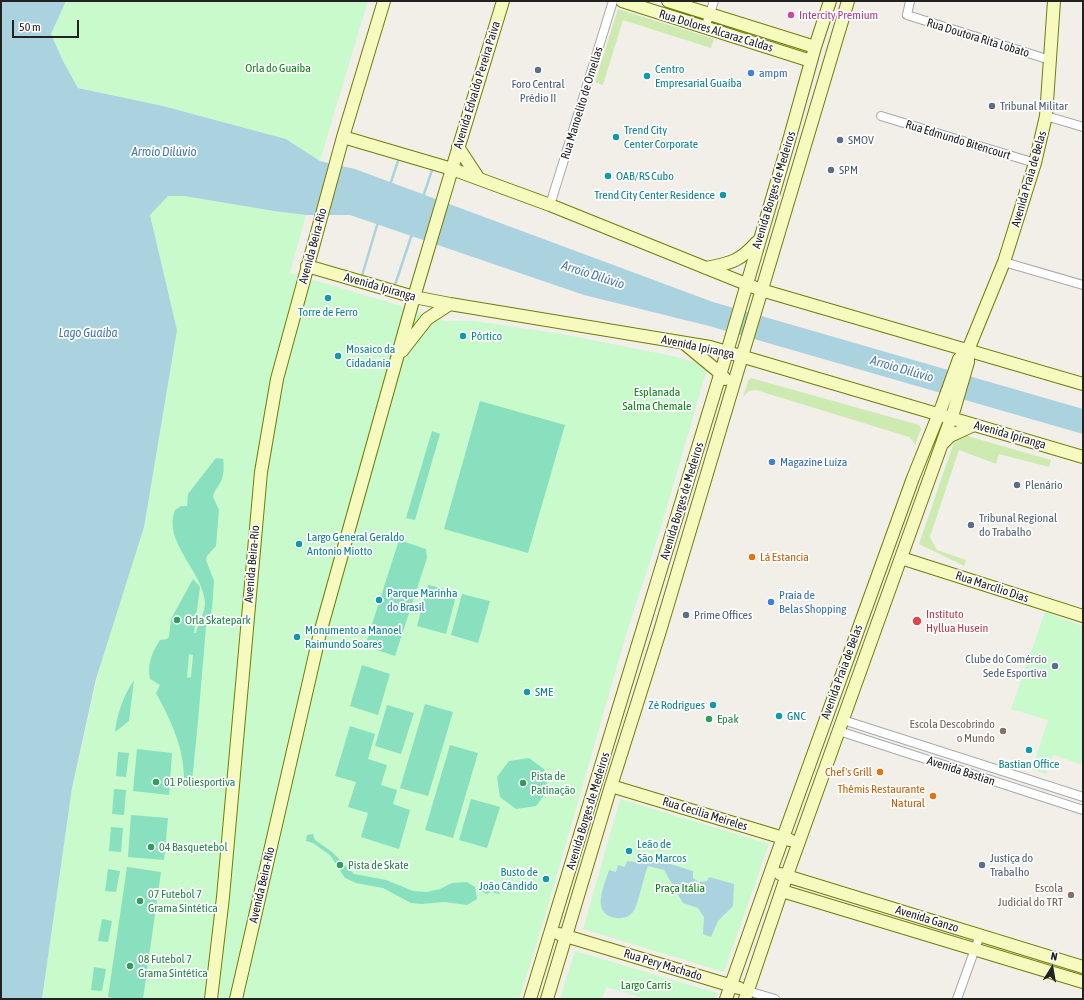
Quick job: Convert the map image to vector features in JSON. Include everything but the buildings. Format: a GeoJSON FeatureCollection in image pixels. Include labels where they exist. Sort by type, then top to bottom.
{"type":"FeatureCollection","features":[{"type":"Feature","properties":{"kind":"main road"},"geometry":{"type":"LineString","coordinates":[[384,1],[343,137],[452,169],[550,205],[746,285],[965,357],[1083,384]]}},
{"type":"Feature","properties":{"kind":"main road","name":"Avenida Edvaldo Pereira Paiva"},"geometry":{"type":"LineString","coordinates":[[452,169],[503,1]]}},
{"type":"Feature","properties":{"kind":"main road","name":"Rua Dolores Alcaraz Caldas"},"geometry":{"type":"LineString","coordinates":[[622,1],[811,61]]}},
{"type":"Feature","properties":{"kind":"main road","name":"Rua Dolores Alcaraz Caldas"},"geometry":{"type":"LineString","coordinates":[[668,1],[815,47]]}},
{"type":"Feature","properties":{"kind":"main road","name":"Avenida Borges de Medeiros"},"geometry":{"type":"LineString","coordinates":[[530,999],[731,339],[815,47],[830,1]]}},
{"type":"Feature","properties":{"kind":"main road"},"geometry":{"type":"LineString","coordinates":[[824,78],[848,1]]}},
{"type":"Feature","properties":{"kind":"main road","name":"Avenida Praia de Belas"},"geometry":{"type":"LineString","coordinates":[[726,999],[782,838],[913,478],[1004,262],[1035,163],[1046,116],[1054,1]]}},
{"type":"Feature","properties":{"kind":"main road"},"geometry":{"type":"LineString","coordinates":[[811,61],[824,78]]}},
{"type":"Feature","properties":{"kind":"main road","name":"Avenida Borges de Medeiros"},"geometry":{"type":"LineString","coordinates":[[548,999],[611,786],[660,631],[761,290],[805,148],[824,78]]}},
{"type":"Feature","properties":{"kind":"main road","name":"Avenida Beira-Rio"},"geometry":{"type":"LineString","coordinates":[[211,999],[224,897],[261,472],[277,379],[343,137]]}},
{"type":"Feature","properties":{"kind":"main road"},"geometry":{"type":"LineString","coordinates":[[458,147],[479,179]]}},
{"type":"Feature","properties":{"kind":"main road","name":"Avenida Beira-Rio"},"geometry":{"type":"LineString","coordinates":[[236,999],[320,633],[414,296],[452,169]]}},
{"type":"Feature","properties":{"kind":"main road"},"geometry":{"type":"LineString","coordinates":[[706,268],[726,264],[739,259],[759,240]]}},
{"type":"Feature","properties":{"kind":"main road","name":"Avenida Ipiranga"},"geometry":{"type":"LineString","coordinates":[[307,266],[414,296],[450,304],[710,347],[742,357],[953,412],[974,425],[1083,457]]}},
{"type":"Feature","properties":{"kind":"main road"},"geometry":{"type":"LineString","coordinates":[[398,356],[427,319],[450,304]]}},
{"type":"Feature","properties":{"kind":"main road"},"geometry":{"type":"LineString","coordinates":[[684,343],[720,373],[732,388]]}},
{"type":"Feature","properties":{"kind":"main road","name":"Avenida Praia de Belas"},"geometry":{"type":"LineString","coordinates":[[746,995],[787,876],[942,445],[953,412],[965,357]]}},
{"type":"Feature","properties":{"kind":"main road"},"geometry":{"type":"LineString","coordinates":[[942,445],[950,436],[974,425]]}},
{"type":"Feature","properties":{"kind":"main road","name":"Rua Marcílio Dias"},"geometry":{"type":"LineString","coordinates":[[901,558],[1083,616]]}},
{"type":"Feature","properties":{"kind":"main road","name":"Rua Cecília Meireles"},"geometry":{"type":"LineString","coordinates":[[611,786],[799,843]]}},
{"type":"Feature","properties":{"kind":"main road","name":"Avenida Ganzo"},"geometry":{"type":"LineString","coordinates":[[771,870],[1083,968]]}},
{"type":"Feature","properties":{"kind":"main road","name":"Avenida Ganzo"},"geometry":{"type":"LineString","coordinates":[[782,891],[1083,982]]}},
{"type":"Feature","properties":{"kind":"main road"},"geometry":{"type":"LineString","coordinates":[[884,922],[888,907]]}},
{"type":"Feature","properties":{"kind":"main road","name":"Rua Pery Machado"},"geometry":{"type":"LineString","coordinates":[[550,932],[731,985],[746,995]]}},
{"type":"Feature","properties":{"kind":"street","name":"Rua Manoelito de Ornellas"},"geometry":{"type":"LineString","coordinates":[[550,205],[613,1]]}},
{"type":"Feature","properties":{"kind":"street"},"geometry":{"type":"LineString","coordinates":[[705,28],[714,1]]}},
{"type":"Feature","properties":{"kind":"street","name":"Rua Doutora Rita Lobato"},"geometry":{"type":"LineString","coordinates":[[910,1],[907,15],[1050,60]]}},
{"type":"Feature","properties":{"kind":"street","name":"Rua Edmundo Bitencourt"},"geometry":{"type":"LineString","coordinates":[[881,116],[1035,163]]}},
{"type":"Feature","properties":{"kind":"street"},"geometry":{"type":"LineString","coordinates":[[1046,116],[1083,127]]}},
{"type":"Feature","properties":{"kind":"street"},"geometry":{"type":"LineString","coordinates":[[1004,262],[1083,285]]}},
{"type":"Feature","properties":{"kind":"street","name":"Avenida Bastian"},"geometry":{"type":"LineString","coordinates":[[844,720],[1083,797]]}},
{"type":"Feature","properties":{"kind":"street","name":"Avenida Bastian"},"geometry":{"type":"LineString","coordinates":[[839,731],[1083,810]]}},
{"type":"Feature","properties":{"kind":"street"},"geometry":{"type":"LineString","coordinates":[[934,762],[938,750]]}},
{"type":"Feature","properties":{"kind":"street"},"geometry":{"type":"LineString","coordinates":[[1046,798],[1050,786]]}},
{"type":"Feature","properties":{"kind":"street"},"geometry":{"type":"LineString","coordinates":[[957,999],[980,935]]}},
{"type":"Feature","properties":{"kind":"street","name":"Rua Pery Machado"},"geometry":{"type":"LineString","coordinates":[[746,995],[775,999]]}},
{"type":"Feature","properties":{"kind":"green space","name":"Orla do Guaíba"},"geometry":{"type":"Polygon","coordinates":[[[66,1],[368,1],[320,161],[286,139],[163,106],[78,88],[63,61],[51,34],[66,1]]]}},
{"type":"Feature","properties":{"kind":"green space"},"geometry":{"type":"Polygon","coordinates":[[[618,9],[714,39],[711,48],[623,20],[603,85],[595,82],[618,9]]]}},
{"type":"Feature","properties":{"kind":"green space","name":"Parque Marinha do Brasil"},"geometry":{"type":"Polygon","coordinates":[[[168,196],[184,196],[306,215],[290,273],[401,306],[436,319],[448,321],[474,321],[562,334],[673,356],[695,362],[707,369],[662,524],[626,635],[543,923],[519,999],[42,999],[72,788],[177,330],[150,215],[168,196]]]}},
{"type":"Feature","properties":{"kind":"green space"},"geometry":{"type":"Polygon","coordinates":[[[751,378],[919,425],[921,429],[915,445],[909,437],[756,390],[749,391],[743,397],[748,381],[751,378]]]}},
{"type":"Feature","properties":{"kind":"green space"},"geometry":{"type":"Polygon","coordinates":[[[480,401],[565,425],[528,553],[444,529],[480,401]]]}},
{"type":"Feature","properties":{"kind":"green space"},"geometry":{"type":"Polygon","coordinates":[[[432,431],[440,434],[415,520],[406,518],[432,431]]]}},
{"type":"Feature","properties":{"kind":"green space"},"geometry":{"type":"Polygon","coordinates":[[[964,435],[1051,460],[1049,467],[999,454],[996,464],[959,450],[930,537],[937,550],[966,560],[964,566],[919,544],[955,439],[964,435]]]}},
{"type":"Feature","properties":{"kind":"green space","name":"Orla Skatepark"},"geometry":{"type":"Polygon","coordinates":[[[216,458],[223,459],[223,477],[214,492],[213,497],[219,510],[216,546],[207,556],[206,560],[214,581],[212,609],[206,627],[192,782],[184,782],[184,770],[180,747],[172,725],[156,693],[160,685],[150,679],[149,668],[153,654],[160,640],[167,639],[169,637],[171,619],[193,579],[200,587],[194,633],[196,633],[204,610],[205,603],[203,591],[174,534],[173,522],[175,510],[181,506],[187,506],[188,494],[216,458]],[[189,654],[187,678],[191,677],[193,655],[189,654]]]}},
{"type":"Feature","properties":{"kind":"green space"},"geometry":{"type":"Polygon","coordinates":[[[399,540],[426,549],[427,558],[395,656],[365,646],[399,540]]]}},
{"type":"Feature","properties":{"kind":"green space"},"geometry":{"type":"Polygon","coordinates":[[[428,585],[457,592],[446,634],[417,626],[428,585]]]}},
{"type":"Feature","properties":{"kind":"green space"},"geometry":{"type":"Polygon","coordinates":[[[462,594],[490,601],[478,643],[451,635],[462,594]]]}},
{"type":"Feature","properties":{"kind":"green space","name":"Clube do Comércio Sede Esportiva"},"geometry":{"type":"Polygon","coordinates":[[[1045,612],[1083,626],[1083,765],[1053,755],[1046,774],[1032,769],[1048,720],[1011,709],[1045,612]]]}},
{"type":"Feature","properties":{"kind":"green space"},"geometry":{"type":"Polygon","coordinates":[[[362,665],[390,674],[378,715],[350,706],[362,665]]]}},
{"type":"Feature","properties":{"kind":"green space"},"geometry":{"type":"Polygon","coordinates":[[[134,680],[129,721],[115,732],[117,718],[122,704],[134,680]]]}},
{"type":"Feature","properties":{"kind":"green space"},"geometry":{"type":"Polygon","coordinates":[[[425,704],[453,712],[428,796],[400,788],[425,704]]]}},
{"type":"Feature","properties":{"kind":"green space"},"geometry":{"type":"Polygon","coordinates":[[[387,705],[414,713],[401,754],[375,746],[387,705]]]}},
{"type":"Feature","properties":{"kind":"green space"},"geometry":{"type":"Polygon","coordinates":[[[350,726],[375,734],[368,759],[387,765],[381,785],[397,790],[393,804],[410,810],[399,849],[361,837],[368,813],[348,807],[356,782],[335,776],[350,726]]]}},
{"type":"Feature","properties":{"kind":"green space"},"geometry":{"type":"Polygon","coordinates":[[[450,745],[478,753],[453,838],[425,830],[450,745]]]}},
{"type":"Feature","properties":{"kind":"green space","name":"01 Poliesportiva"},"geometry":{"type":"Polygon","coordinates":[[[137,749],[172,753],[169,795],[133,791],[137,749]]]}},
{"type":"Feature","properties":{"kind":"green space"},"geometry":{"type":"Polygon","coordinates":[[[118,752],[129,753],[126,777],[116,776],[118,752]]]}},
{"type":"Feature","properties":{"kind":"green space","name":"Pista de Patinação"},"geometry":{"type":"Polygon","coordinates":[[[529,758],[545,770],[548,790],[536,806],[516,809],[500,797],[497,777],[509,761],[529,758]]]}},
{"type":"Feature","properties":{"kind":"green space"},"geometry":{"type":"Polygon","coordinates":[[[114,789],[126,790],[124,815],[112,814],[114,789]]]}},
{"type":"Feature","properties":{"kind":"green space"},"geometry":{"type":"Polygon","coordinates":[[[471,799],[500,807],[487,848],[459,840],[471,799]]]}},
{"type":"Feature","properties":{"kind":"green space","name":"Praça Itália"},"geometry":{"type":"Polygon","coordinates":[[[620,799],[769,844],[724,972],[583,929],[620,799]]]}},
{"type":"Feature","properties":{"kind":"green space","name":"04 Basquetebol"},"geometry":{"type":"Polygon","coordinates":[[[131,815],[168,818],[164,860],[128,857],[131,815]]]}},
{"type":"Feature","properties":{"kind":"green space"},"geometry":{"type":"Polygon","coordinates":[[[111,827],[123,828],[121,852],[109,851],[111,827]]]}},
{"type":"Feature","properties":{"kind":"green space","name":"Pista de Skate"},"geometry":{"type":"Polygon","coordinates":[[[313,834],[315,840],[332,852],[354,874],[386,880],[413,891],[427,892],[440,889],[452,883],[467,882],[475,887],[477,899],[467,905],[444,902],[422,904],[411,903],[383,888],[356,883],[345,878],[330,855],[313,843],[306,841],[307,835],[313,834]]]}},
{"type":"Feature","properties":{"kind":"green space"},"geometry":{"type":"Polygon","coordinates":[[[127,867],[161,872],[143,999],[119,999],[108,997],[127,867]]]}},
{"type":"Feature","properties":{"kind":"green space"},"geometry":{"type":"Polygon","coordinates":[[[108,869],[120,871],[116,892],[105,891],[108,869]]]}},
{"type":"Feature","properties":{"kind":"green space"},"geometry":{"type":"Polygon","coordinates":[[[485,883],[490,884],[492,888],[500,893],[491,892],[486,894],[481,891],[482,886],[485,883]]]}},
{"type":"Feature","properties":{"kind":"green space"},"geometry":{"type":"Polygon","coordinates":[[[102,919],[112,921],[108,942],[98,941],[102,919]]]}},
{"type":"Feature","properties":{"kind":"green space","name":"Largo Carris"},"geometry":{"type":"Polygon","coordinates":[[[575,951],[717,993],[715,999],[646,999],[606,987],[602,999],[560,999],[575,951]]]}},
{"type":"Feature","properties":{"kind":"green space"},"geometry":{"type":"Polygon","coordinates":[[[94,967],[106,969],[102,991],[91,990],[94,967]]]}},
{"type":"Feature","properties":{"kind":"water","name":"Lago Guaíba"},"geometry":{"type":"Polygon","coordinates":[[[1,1],[66,1],[51,34],[63,61],[78,88],[163,106],[286,139],[320,161],[355,169],[713,302],[1083,409],[1083,434],[709,326],[584,295],[350,215],[306,215],[184,196],[168,196],[150,215],[177,330],[144,527],[96,679],[72,788],[42,999],[1,999],[1,1]]]}},
{"type":"Feature","properties":{"kind":"water"},"geometry":{"type":"Polygon","coordinates":[[[638,854],[693,871],[693,878],[699,882],[707,881],[709,877],[734,884],[733,906],[718,921],[711,937],[703,934],[704,917],[698,908],[683,903],[664,870],[648,866],[637,904],[630,915],[616,918],[603,911],[601,905],[602,891],[609,870],[616,872],[618,865],[625,867],[627,861],[635,862],[638,854]]]}},
{"type":"Feature","properties":{"kind":"waterway"},"geometry":{"type":"LineString","coordinates":[[390,185],[399,158]]}},
{"type":"Feature","properties":{"kind":"waterway"},"geometry":{"type":"LineString","coordinates":[[423,197],[433,167]]}},
{"type":"Feature","properties":{"kind":"waterway"},"geometry":{"type":"LineString","coordinates":[[361,279],[378,222]]}},
{"type":"Feature","properties":{"kind":"waterway"},"geometry":{"type":"LineString","coordinates":[[394,288],[412,234]]}},
{"type":"Feature","properties":{"kind":"place","name":"Intercity Premium"},"geometry":{"type":"Point","coordinates":[791,15]}},
{"type":"Feature","properties":{"kind":"place","name":"Foro Central Prédio II"},"geometry":{"type":"Point","coordinates":[538,70]}},
{"type":"Feature","properties":{"kind":"place","name":"ampm"},"geometry":{"type":"Point","coordinates":[751,73]}},
{"type":"Feature","properties":{"kind":"place","name":"Centro Empresarial Guaíba"},"geometry":{"type":"Point","coordinates":[647,76]}},
{"type":"Feature","properties":{"kind":"place","name":"Tribunal Militar"},"geometry":{"type":"Point","coordinates":[992,106]}},
{"type":"Feature","properties":{"kind":"place","name":"Trend City Center Corporate"},"geometry":{"type":"Point","coordinates":[616,137]}},
{"type":"Feature","properties":{"kind":"place","name":"SMOV"},"geometry":{"type":"Point","coordinates":[840,140]}},
{"type":"Feature","properties":{"kind":"place","name":"SPM"},"geometry":{"type":"Point","coordinates":[831,170]}},
{"type":"Feature","properties":{"kind":"place","name":"OAB/RS Cubo"},"geometry":{"type":"Point","coordinates":[608,176]}},
{"type":"Feature","properties":{"kind":"place","name":"Trend City Center Residence"},"geometry":{"type":"Point","coordinates":[723,195]}},
{"type":"Feature","properties":{"kind":"place","name":"Torre de Ferro"},"geometry":{"type":"Point","coordinates":[328,298]}},
{"type":"Feature","properties":{"kind":"place","name":"Pórtico"},"geometry":{"type":"Point","coordinates":[463,336]}},
{"type":"Feature","properties":{"kind":"place","name":"Mosaico da Cidadania"},"geometry":{"type":"Point","coordinates":[338,356]}},
{"type":"Feature","properties":{"kind":"place","name":"Magazine Luiza"},"geometry":{"type":"Point","coordinates":[772,462]}},
{"type":"Feature","properties":{"kind":"place","name":"Plenário"},"geometry":{"type":"Point","coordinates":[1017,485]}},
{"type":"Feature","properties":{"kind":"place","name":"Tribunal Regional do Trabalho"},"geometry":{"type":"Point","coordinates":[971,525]}},
{"type":"Feature","properties":{"kind":"place","name":"Largo General Geraldo Antonio Miotto"},"geometry":{"type":"Point","coordinates":[299,544]}},
{"type":"Feature","properties":{"kind":"place","name":"Lá Estancia"},"geometry":{"type":"Point","coordinates":[752,557]}},
{"type":"Feature","properties":{"kind":"place","name":"Parque Marinha do Brasil"},"geometry":{"type":"Point","coordinates":[379,600]}},
{"type":"Feature","properties":{"kind":"place","name":"Praia de Belas Shopping"},"geometry":{"type":"Point","coordinates":[771,602]}},
{"type":"Feature","properties":{"kind":"place","name":"Prime Offices"},"geometry":{"type":"Point","coordinates":[686,615]}},
{"type":"Feature","properties":{"kind":"place","name":"Orla Skatepark"},"geometry":{"type":"Point","coordinates":[177,620]}},
{"type":"Feature","properties":{"kind":"place","name":"Instituto Hyllua Husein"},"geometry":{"type":"Point","coordinates":[917,621]}},
{"type":"Feature","properties":{"kind":"place","name":"Monumento a Manoel Raimundo Soares"},"geometry":{"type":"Point","coordinates":[297,637]}},
{"type":"Feature","properties":{"kind":"place","name":"Clube do Comércio Sede Esportiva"},"geometry":{"type":"Point","coordinates":[1055,666]}},
{"type":"Feature","properties":{"kind":"place","name":"SME"},"geometry":{"type":"Point","coordinates":[527,692]}},
{"type":"Feature","properties":{"kind":"place","name":"Zé Rodrigues"},"geometry":{"type":"Point","coordinates":[713,705]}},
{"type":"Feature","properties":{"kind":"place","name":"GNC"},"geometry":{"type":"Point","coordinates":[779,716]}},
{"type":"Feature","properties":{"kind":"place","name":"Epak"},"geometry":{"type":"Point","coordinates":[709,719]}},
{"type":"Feature","properties":{"kind":"place","name":"Escola Descobrindo o Mundo"},"geometry":{"type":"Point","coordinates":[1003,731]}},
{"type":"Feature","properties":{"kind":"place","name":"Bastian Office"},"geometry":{"type":"Point","coordinates":[1029,750]}},
{"type":"Feature","properties":{"kind":"place","name":"Chef's Grill"},"geometry":{"type":"Point","coordinates":[880,772]}},
{"type":"Feature","properties":{"kind":"place","name":"01 Poliesportiva"},"geometry":{"type":"Point","coordinates":[156,782]}},
{"type":"Feature","properties":{"kind":"place","name":"Pista de Patinação"},"geometry":{"type":"Point","coordinates":[523,783]}},
{"type":"Feature","properties":{"kind":"place","name":"Thêmis Restaurante Natural"},"geometry":{"type":"Point","coordinates":[933,796]}},
{"type":"Feature","properties":{"kind":"place","name":"04 Basquetebol"},"geometry":{"type":"Point","coordinates":[151,847]}},
{"type":"Feature","properties":{"kind":"place","name":"Leão de São Marcos"},"geometry":{"type":"Point","coordinates":[629,851]}},
{"type":"Feature","properties":{"kind":"place","name":"Pista de Skate"},"geometry":{"type":"Point","coordinates":[340,865]}},
{"type":"Feature","properties":{"kind":"place","name":"Justiça do Trabalho"},"geometry":{"type":"Point","coordinates":[982,865]}},
{"type":"Feature","properties":{"kind":"place","name":"Busto de João Cândido"},"geometry":{"type":"Point","coordinates":[546,879]}},
{"type":"Feature","properties":{"kind":"place","name":"Escola Judicial do TRT"},"geometry":{"type":"Point","coordinates":[1071,895]}},
{"type":"Feature","properties":{"kind":"place","name":"07 Futebol 7 Grama Sintética"},"geometry":{"type":"Point","coordinates":[140,901]}},
{"type":"Feature","properties":{"kind":"place","name":"08 Futebol 7 Grama Sintética"},"geometry":{"type":"Point","coordinates":[130,966]}},
{"type":"Feature","properties":{"kind":"water label","name":"Arroio Dilúvio"},"geometry":{"type":"Point","coordinates":[164,152]}},
{"type":"Feature","properties":{"kind":"water label","name":"Arroio Dilúvio"},"geometry":{"type":"Point","coordinates":[593,275]}},
{"type":"Feature","properties":{"kind":"water label","name":"Arroio Dilúvio"},"geometry":{"type":"Point","coordinates":[902,369]}},
{"type":"Feature","properties":{"kind":"park label","name":"Esplanada Salma Chemale"},"geometry":{"type":"Point","coordinates":[657,399]}}]}
